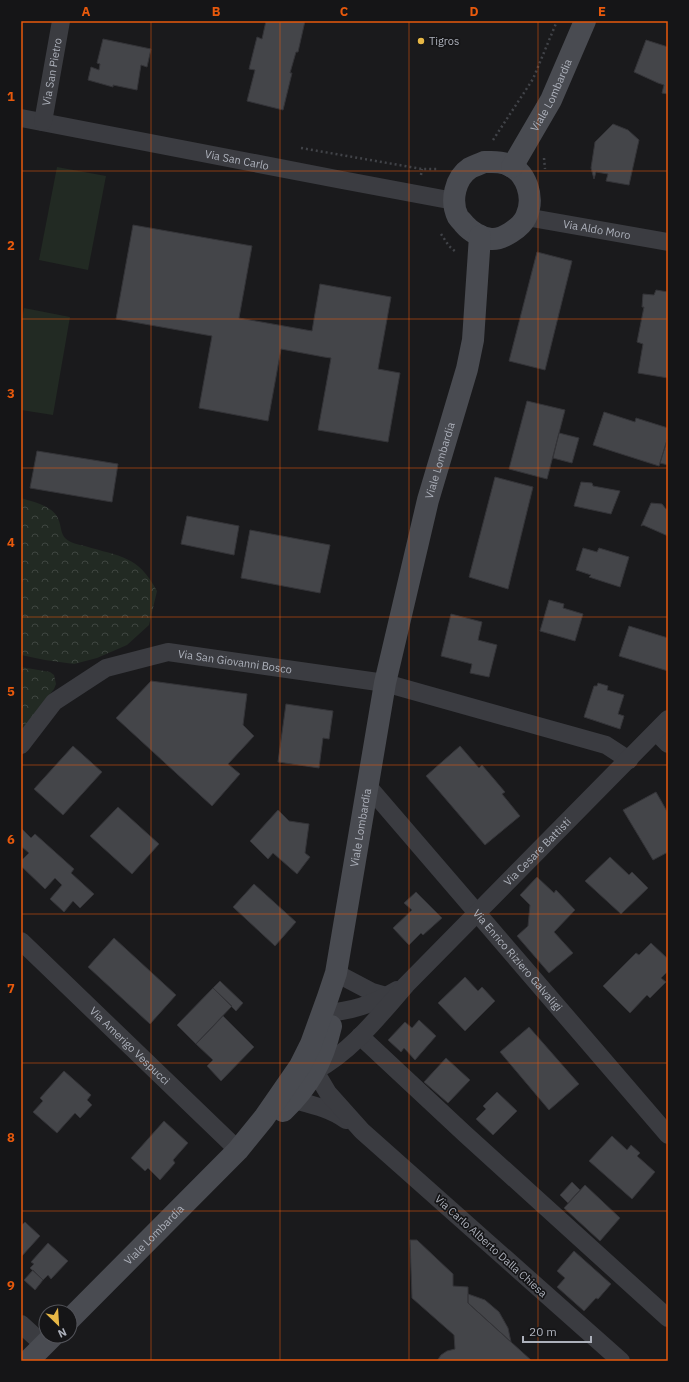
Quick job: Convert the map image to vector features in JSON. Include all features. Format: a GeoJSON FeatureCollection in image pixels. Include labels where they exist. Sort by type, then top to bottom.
{"type":"FeatureCollection","features":[{"type":"Feature","properties":{"kind":"street","name":"Via San Pietro"},"geometry":{"type":"LineString","coordinates":[[43,122],[62,21]]}},
{"type":"Feature","properties":{"kind":"street","name":"Viale Lombardia"},"geometry":{"type":"LineString","coordinates":[[512,167],[551,100],[585,21]]}},
{"type":"Feature","properties":{"kind":"street","name":"Via San Carlo"},"geometry":{"type":"LineString","coordinates":[[21,118],[454,200]]}},
{"type":"Feature","properties":{"kind":"street"},"geometry":{"type":"LineString","coordinates":[[484,162],[499,162],[512,167],[522,176],[527,184],[530,199],[526,217],[518,227],[508,234],[491,239],[480,236],[469,230],[458,217],[454,200],[456,187],[459,180],[470,169],[484,162]]}},
{"type":"Feature","properties":{"kind":"street","name":"Via Aldo Moro"},"geometry":{"type":"LineString","coordinates":[[526,217],[668,242]]}},
{"type":"Feature","properties":{"kind":"street","name":"Viale Lombardia"},"geometry":{"type":"LineString","coordinates":[[78,1311],[238,1150],[281,1114],[294,1100],[306,1086],[315,1071],[328,1040],[328,1013],[385,683],[428,500],[467,369],[473,340],[480,236]]}},
{"type":"Feature","properties":{"kind":"street","name":"Via San Giovanni Bosco"},"geometry":{"type":"LineString","coordinates":[[21,745],[54,702],[106,668],[168,652],[385,683]]}},
{"type":"Feature","properties":{"kind":"street"},"geometry":{"type":"LineString","coordinates":[[385,683],[606,745],[629,760]]}},
{"type":"Feature","properties":{"kind":"street","name":"Via Cesare Battisti"},"geometry":{"type":"LineString","coordinates":[[315,1071],[329,1064],[360,1036],[406,985],[629,760],[664,732]]}},
{"type":"Feature","properties":{"kind":"street","name":"Via Enrico Riziero Galvaligi"},"geometry":{"type":"LineString","coordinates":[[367,785],[668,1135]]}},
{"type":"Feature","properties":{"kind":"street","name":"Via Amerigo Vespucci"},"geometry":{"type":"LineString","coordinates":[[21,941],[238,1150]]}},
{"type":"Feature","properties":{"kind":"street"},"geometry":{"type":"LineString","coordinates":[[336,973],[372,992],[386,996]]}},
{"type":"Feature","properties":{"kind":"street","name":"Via Cesare Battisti"},"geometry":{"type":"LineString","coordinates":[[328,1013],[354,1009],[366,1005],[406,985]]}},
{"type":"Feature","properties":{"kind":"street","name":"Viale Lombardia"},"geometry":{"type":"LineString","coordinates":[[238,1150],[264,1118],[300,1066],[328,1013]]}},
{"type":"Feature","properties":{"kind":"street"},"geometry":{"type":"LineString","coordinates":[[360,1036],[465,1134],[668,1318]]}},
{"type":"Feature","properties":{"kind":"street","name":"Via Carlo Alberto Dalla Chiesa"},"geometry":{"type":"LineString","coordinates":[[315,1071],[328,1092],[362,1131]]}},
{"type":"Feature","properties":{"kind":"street","name":"Via Carlo Alberto Dalla Chiesa"},"geometry":{"type":"LineString","coordinates":[[294,1100],[339,1115],[362,1131],[621,1361]]}},
{"type":"Feature","properties":{"kind":"street"},"geometry":{"type":"LineString","coordinates":[[21,1324],[38,1334]]}},
{"type":"Feature","properties":{"kind":"street"},"geometry":{"type":"LineString","coordinates":[[28,1361],[45,1344]]}},
{"type":"Feature","properties":{"kind":"path"},"geometry":{"type":"LineString","coordinates":[[489,144],[495,138],[533,79],[557,21]]}},
{"type":"Feature","properties":{"kind":"path"},"geometry":{"type":"LineString","coordinates":[[301,148],[422,169],[438,170],[442,167]]}},
{"type":"Feature","properties":{"kind":"path"},"geometry":{"type":"LineString","coordinates":[[439,229],[445,241],[458,254]]}},
{"type":"Feature","properties":{"kind":"green space"},"geometry":{"type":"Polygon","coordinates":[[[57,167],[106,176],[88,270],[39,260],[57,167]]]}},
{"type":"Feature","properties":{"kind":"green space"},"geometry":{"type":"Polygon","coordinates":[[[24,308],[70,317],[53,415],[21,410],[21,324],[24,308]]]}},
{"type":"Feature","properties":{"kind":"green space"},"geometry":{"type":"Polygon","coordinates":[[[21,498],[43,505],[53,512],[57,516],[65,538],[69,541],[127,559],[143,570],[150,579],[157,591],[149,625],[127,645],[97,658],[74,664],[21,655],[21,498]]]}},
{"type":"Feature","properties":{"kind":"green space"},"geometry":{"type":"Polygon","coordinates":[[[21,667],[50,672],[54,675],[56,684],[54,689],[21,731],[21,667]]]}},
{"type":"Feature","properties":{"kind":"building"},"geometry":{"type":"Polygon","coordinates":[[[266,21],[305,21],[298,52],[296,52],[290,73],[292,73],[283,110],[247,101],[255,70],[249,69],[257,37],[262,39],[266,21]]]}},
{"type":"Feature","properties":{"kind":"building"},"geometry":{"type":"Polygon","coordinates":[[[103,39],[151,49],[147,67],[141,65],[137,90],[113,85],[113,87],[88,80],[91,67],[99,70],[100,64],[97,63],[103,39]]]}},
{"type":"Feature","properties":{"kind":"building"},"geometry":{"type":"Polygon","coordinates":[[[646,40],[668,47],[668,94],[662,93],[664,85],[634,72],[646,40]]]}},
{"type":"Feature","properties":{"kind":"building"},"geometry":{"type":"Polygon","coordinates":[[[613,124],[628,130],[639,140],[629,185],[606,181],[608,174],[596,172],[594,179],[591,168],[595,142],[613,124]]]}},
{"type":"Feature","properties":{"kind":"building"},"geometry":{"type":"Polygon","coordinates":[[[133,225],[252,246],[239,318],[312,331],[320,284],[391,297],[378,369],[400,373],[388,442],[318,430],[331,358],[281,349],[268,421],[199,408],[212,336],[116,319],[133,225]]]}},
{"type":"Feature","properties":{"kind":"building"},"geometry":{"type":"Polygon","coordinates":[[[537,252],[572,261],[545,370],[509,361],[537,252]]]}},
{"type":"Feature","properties":{"kind":"building"},"geometry":{"type":"Polygon","coordinates":[[[656,290],[668,292],[668,378],[638,373],[643,344],[637,342],[644,307],[642,307],[643,294],[654,295],[656,290]]]}},
{"type":"Feature","properties":{"kind":"building"},"geometry":{"type":"Polygon","coordinates":[[[527,401],[565,410],[547,479],[509,469],[527,401]]]}},
{"type":"Feature","properties":{"kind":"building"},"geometry":{"type":"Polygon","coordinates":[[[604,412],[635,422],[636,418],[668,428],[668,437],[659,466],[593,445],[604,412]]]}},
{"type":"Feature","properties":{"kind":"building"},"geometry":{"type":"Polygon","coordinates":[[[559,433],[579,438],[572,463],[553,458],[559,433]]]}},
{"type":"Feature","properties":{"kind":"building"},"geometry":{"type":"Polygon","coordinates":[[[668,437],[668,465],[660,463],[668,437]]]}},
{"type":"Feature","properties":{"kind":"building"},"geometry":{"type":"Polygon","coordinates":[[[37,451],[118,464],[112,502],[30,488],[37,451]]]}},
{"type":"Feature","properties":{"kind":"building"},"geometry":{"type":"Polygon","coordinates":[[[495,477],[533,487],[508,589],[469,577],[495,477]]]}},
{"type":"Feature","properties":{"kind":"building"},"geometry":{"type":"Polygon","coordinates":[[[581,482],[592,483],[593,486],[620,491],[611,514],[574,506],[581,482]]]}},
{"type":"Feature","properties":{"kind":"building"},"geometry":{"type":"Polygon","coordinates":[[[651,503],[662,504],[666,509],[668,509],[668,536],[643,525],[641,526],[651,503]]]}},
{"type":"Feature","properties":{"kind":"building"},"geometry":{"type":"Polygon","coordinates":[[[187,516],[239,526],[234,555],[181,544],[187,516]]]}},
{"type":"Feature","properties":{"kind":"building"},"geometry":{"type":"Polygon","coordinates":[[[250,530],[330,545],[320,593],[241,578],[250,530]]]}},
{"type":"Feature","properties":{"kind":"building"},"geometry":{"type":"Polygon","coordinates":[[[583,548],[597,552],[599,548],[629,557],[620,587],[589,577],[591,575],[576,570],[583,548]]]}},
{"type":"Feature","properties":{"kind":"building"},"geometry":{"type":"Polygon","coordinates":[[[549,600],[564,604],[563,608],[583,614],[575,641],[540,631],[549,600]]]}},
{"type":"Feature","properties":{"kind":"building"},"geometry":{"type":"Polygon","coordinates":[[[451,614],[482,622],[478,640],[497,645],[489,677],[470,673],[472,664],[441,656],[451,614]]]}},
{"type":"Feature","properties":{"kind":"building"},"geometry":{"type":"Polygon","coordinates":[[[629,626],[668,638],[668,671],[619,656],[629,626]]]}},
{"type":"Feature","properties":{"kind":"building"},"geometry":{"type":"Polygon","coordinates":[[[151,681],[247,694],[243,725],[254,736],[228,764],[240,774],[212,806],[116,718],[151,681]]]}},
{"type":"Feature","properties":{"kind":"building"},"geometry":{"type":"Polygon","coordinates":[[[598,683],[608,686],[607,690],[624,695],[618,714],[624,716],[620,729],[584,717],[594,686],[597,686],[598,683]]]}},
{"type":"Feature","properties":{"kind":"building"},"geometry":{"type":"Polygon","coordinates":[[[286,704],[333,711],[329,739],[323,738],[319,768],[278,762],[286,704]]]}},
{"type":"Feature","properties":{"kind":"building"},"geometry":{"type":"Polygon","coordinates":[[[73,746],[102,772],[63,815],[34,789],[73,746]]]}},
{"type":"Feature","properties":{"kind":"building"},"geometry":{"type":"Polygon","coordinates":[[[460,746],[479,768],[482,765],[505,792],[502,794],[520,816],[485,845],[426,776],[460,746]]]}},
{"type":"Feature","properties":{"kind":"building"},"geometry":{"type":"Polygon","coordinates":[[[656,792],[668,813],[668,852],[653,860],[623,810],[656,792]]]}},
{"type":"Feature","properties":{"kind":"building"},"geometry":{"type":"Polygon","coordinates":[[[118,807],[159,844],[132,874],[90,836],[118,807]]]}},
{"type":"Feature","properties":{"kind":"building"},"geometry":{"type":"Polygon","coordinates":[[[278,810],[289,821],[309,824],[305,853],[310,857],[297,874],[273,853],[268,859],[250,841],[278,810]]]}},
{"type":"Feature","properties":{"kind":"building"},"geometry":{"type":"Polygon","coordinates":[[[21,828],[31,838],[35,834],[74,869],[71,873],[94,894],[80,908],[73,901],[64,912],[50,899],[62,885],[55,878],[45,889],[21,866],[21,861],[29,853],[22,847],[21,849],[21,828]]]}},
{"type":"Feature","properties":{"kind":"building"},"geometry":{"type":"Polygon","coordinates":[[[610,857],[629,875],[632,872],[648,888],[621,914],[585,881],[610,857]]]}},
{"type":"Feature","properties":{"kind":"building"},"geometry":{"type":"Polygon","coordinates":[[[537,877],[554,893],[556,890],[575,910],[554,932],[573,953],[549,973],[517,936],[528,926],[530,905],[520,895],[537,877]]]}},
{"type":"Feature","properties":{"kind":"building"},"geometry":{"type":"Polygon","coordinates":[[[254,884],[296,922],[275,946],[233,907],[254,884]]]}},
{"type":"Feature","properties":{"kind":"building"},"geometry":{"type":"Polygon","coordinates":[[[416,892],[442,918],[423,935],[421,933],[409,945],[393,928],[412,910],[404,903],[416,892]]]}},
{"type":"Feature","properties":{"kind":"building"},"geometry":{"type":"Polygon","coordinates":[[[114,938],[176,995],[150,1024],[88,967],[114,938]]]}},
{"type":"Feature","properties":{"kind":"building"},"geometry":{"type":"Polygon","coordinates":[[[651,943],[668,959],[668,971],[661,978],[666,982],[650,998],[647,995],[630,1013],[603,986],[636,953],[639,955],[651,943]]]}},
{"type":"Feature","properties":{"kind":"building"},"geometry":{"type":"Polygon","coordinates":[[[465,977],[478,991],[482,987],[495,1001],[465,1031],[438,1003],[465,977]]]}},
{"type":"Feature","properties":{"kind":"building"},"geometry":{"type":"Polygon","coordinates":[[[220,981],[243,1003],[236,1011],[213,988],[220,981]]]}},
{"type":"Feature","properties":{"kind":"building"},"geometry":{"type":"Polygon","coordinates":[[[213,988],[232,1006],[196,1044],[177,1025],[213,988]]]}},
{"type":"Feature","properties":{"kind":"building"},"geometry":{"type":"Polygon","coordinates":[[[223,1016],[254,1047],[221,1081],[207,1066],[213,1060],[196,1044],[223,1016]]]}},
{"type":"Feature","properties":{"kind":"building"},"geometry":{"type":"Polygon","coordinates":[[[419,1020],[436,1036],[415,1060],[404,1048],[401,1052],[388,1040],[405,1022],[412,1028],[419,1020]]]}},
{"type":"Feature","properties":{"kind":"building"},"geometry":{"type":"Polygon","coordinates":[[[529,1027],[579,1084],[549,1110],[500,1052],[529,1027]]]}},
{"type":"Feature","properties":{"kind":"building"},"geometry":{"type":"Polygon","coordinates":[[[446,1058],[470,1080],[448,1103],[424,1082],[446,1058]]]}},
{"type":"Feature","properties":{"kind":"building"},"geometry":{"type":"Polygon","coordinates":[[[64,1071],[91,1095],[87,1100],[92,1105],[80,1118],[75,1113],[57,1133],[33,1112],[43,1101],[40,1098],[64,1071]]]}},
{"type":"Feature","properties":{"kind":"building"},"geometry":{"type":"Polygon","coordinates":[[[497,1092],[517,1111],[493,1135],[476,1119],[486,1109],[483,1106],[497,1092]]]}},
{"type":"Feature","properties":{"kind":"building"},"geometry":{"type":"Polygon","coordinates":[[[164,1121],[188,1143],[173,1160],[175,1163],[160,1180],[148,1168],[145,1171],[131,1158],[164,1121]]]}},
{"type":"Feature","properties":{"kind":"building"},"geometry":{"type":"Polygon","coordinates":[[[612,1136],[627,1150],[631,1145],[640,1153],[637,1156],[655,1172],[632,1199],[589,1161],[612,1136]]]}},
{"type":"Feature","properties":{"kind":"building"},"geometry":{"type":"Polygon","coordinates":[[[572,1182],[580,1190],[568,1203],[560,1195],[572,1182]]]}},
{"type":"Feature","properties":{"kind":"building"},"geometry":{"type":"Polygon","coordinates":[[[585,1185],[620,1218],[600,1241],[564,1208],[585,1185]]]}},
{"type":"Feature","properties":{"kind":"building"},"geometry":{"type":"Polygon","coordinates":[[[25,1222],[40,1236],[21,1257],[21,1226],[25,1222]]]}},
{"type":"Feature","properties":{"kind":"building"},"geometry":{"type":"Polygon","coordinates":[[[410,1240],[417,1240],[453,1274],[453,1286],[468,1287],[468,1303],[532,1361],[437,1361],[441,1355],[447,1351],[455,1349],[454,1335],[412,1298],[410,1240]]]}},
{"type":"Feature","properties":{"kind":"building"},"geometry":{"type":"Polygon","coordinates":[[[48,1243],[68,1261],[51,1279],[48,1275],[43,1280],[30,1268],[34,1264],[31,1262],[48,1243]]]}},
{"type":"Feature","properties":{"kind":"building"},"geometry":{"type":"Polygon","coordinates":[[[574,1251],[611,1284],[598,1299],[596,1298],[584,1311],[557,1287],[565,1278],[557,1271],[574,1251]]]}},
{"type":"Feature","properties":{"kind":"building"},"geometry":{"type":"Polygon","coordinates":[[[33,1270],[43,1280],[35,1290],[24,1280],[33,1270]]]}},
{"type":"Feature","properties":{"kind":"building"},"geometry":{"type":"Polygon","coordinates":[[[468,1294],[485,1300],[499,1312],[508,1328],[511,1342],[468,1303],[468,1294]]]}},
{"type":"Feature","properties":{"kind":"place","name":"Tigros"},"geometry":{"type":"Point","coordinates":[421,41]}}]}
